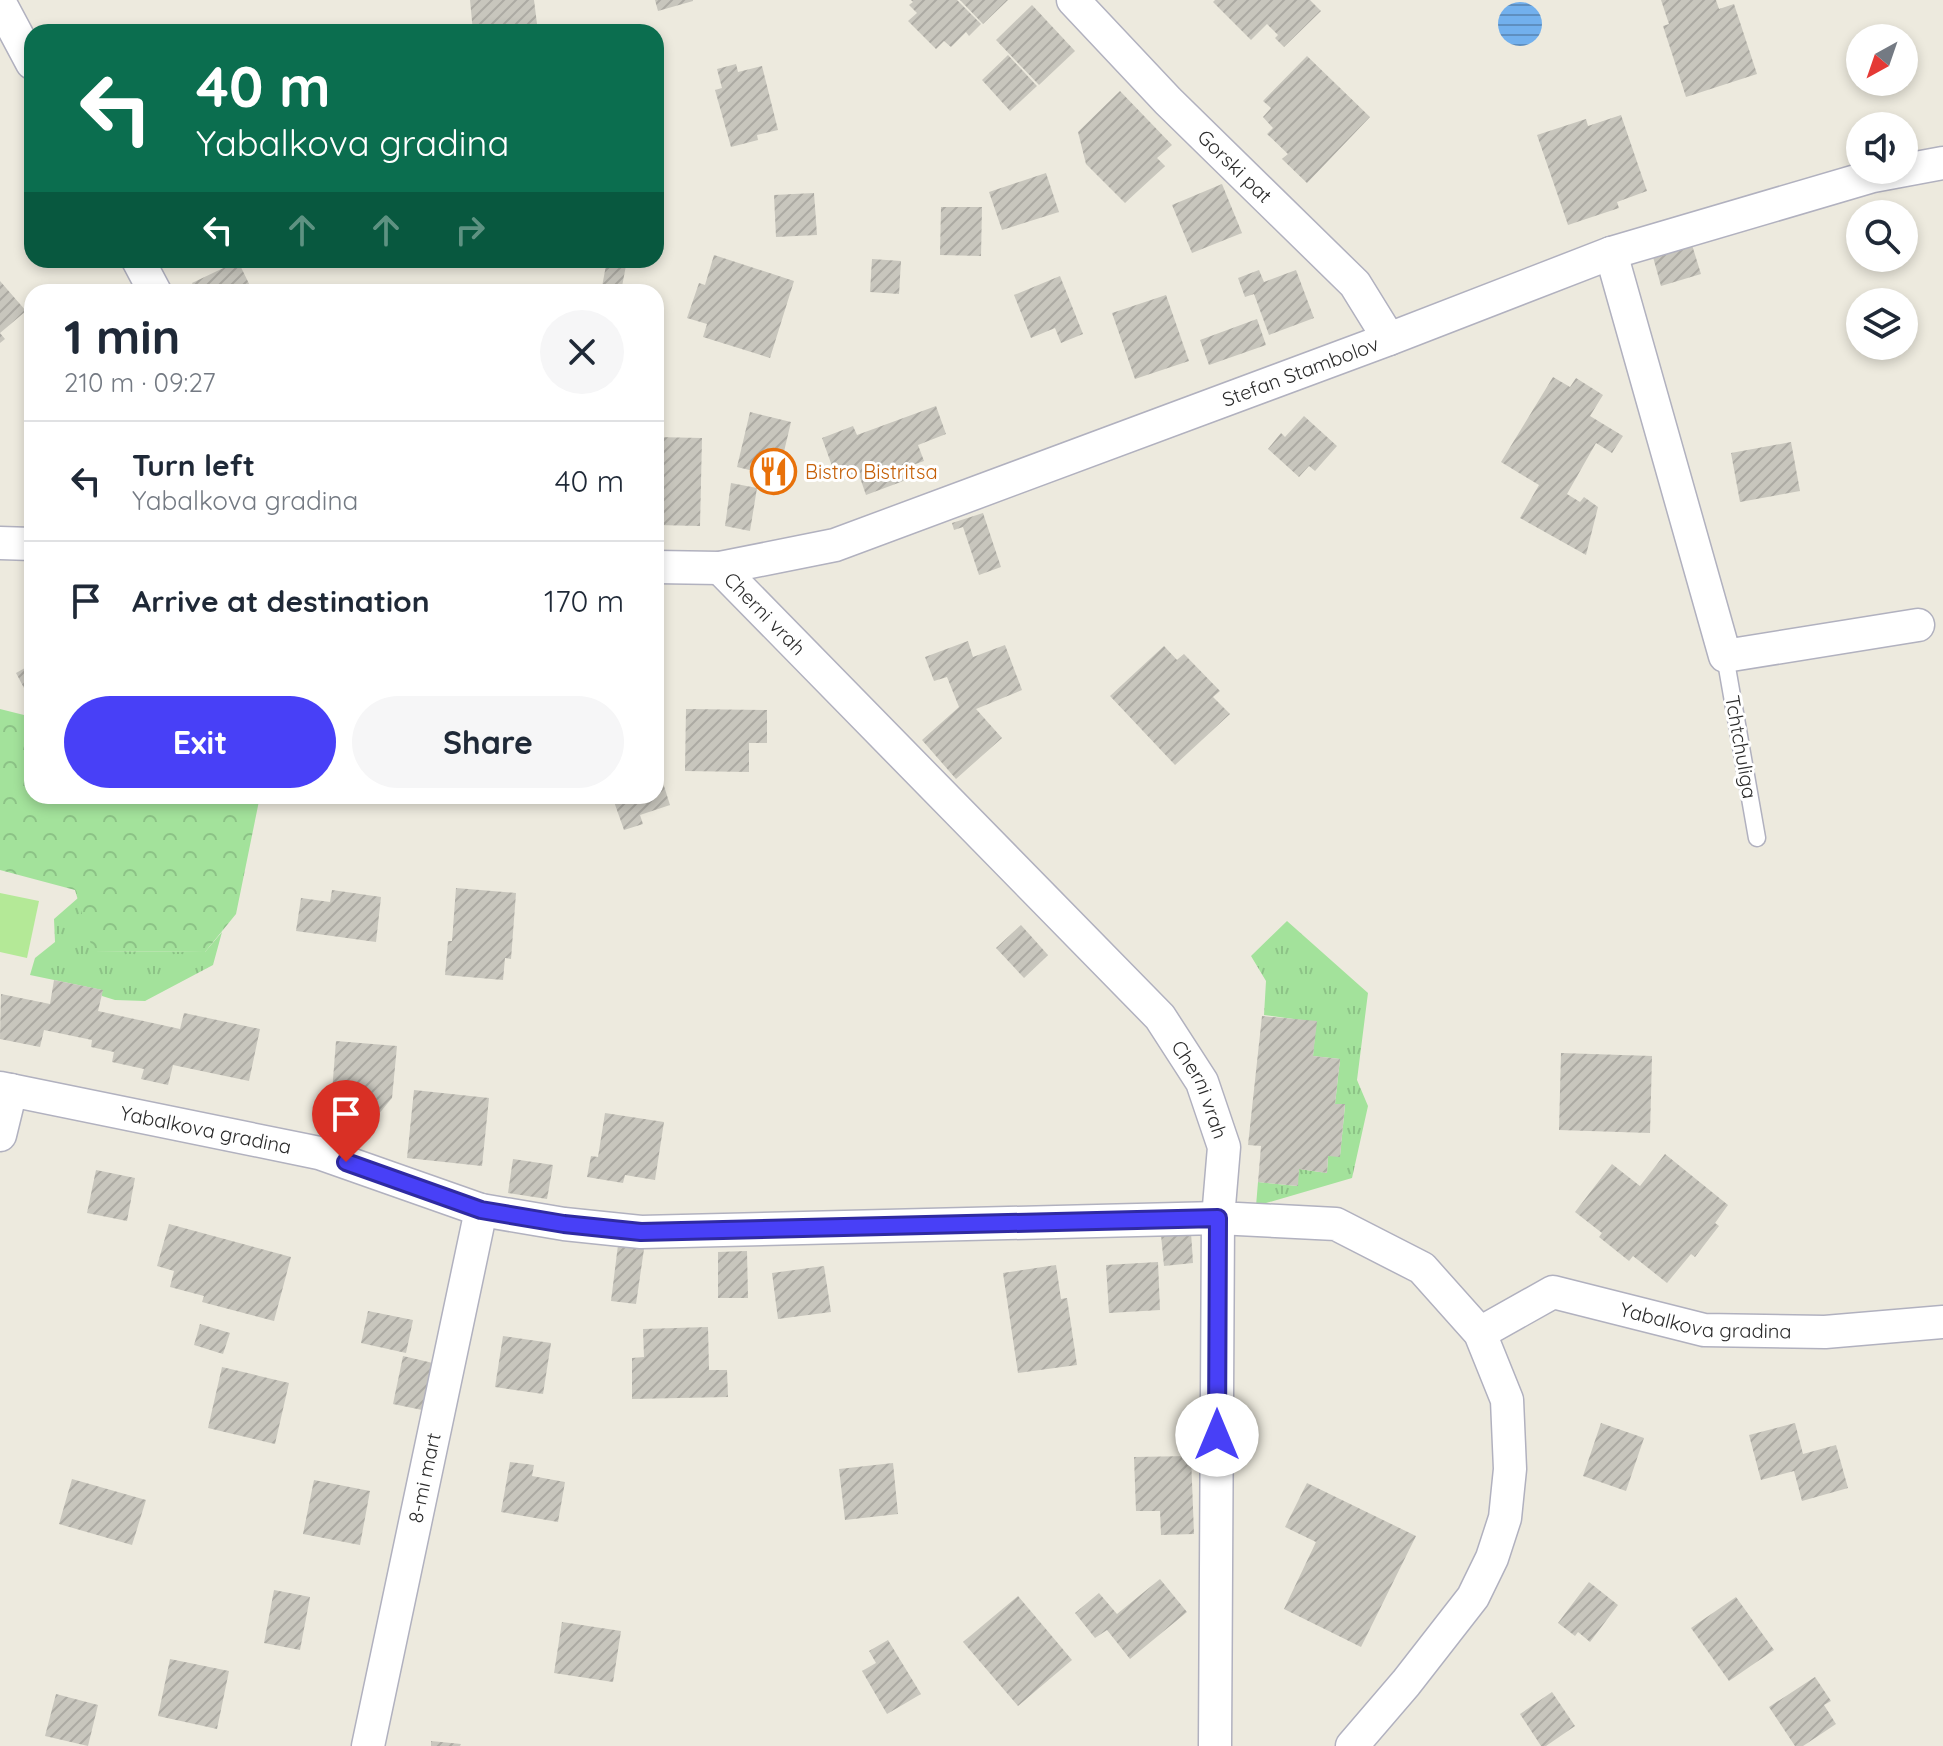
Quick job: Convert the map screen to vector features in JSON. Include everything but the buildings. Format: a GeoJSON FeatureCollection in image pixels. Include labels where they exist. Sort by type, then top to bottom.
{"type":"FeatureCollection","features":[{"type":"Feature","properties":{"kind":"street","name":"Gorski pat"},"geometry":{"type":"LineString","coordinates":[[1073,0],[1168,101],[1355,284],[1389,339]]}},
{"type":"Feature","properties":{"kind":"street"},"geometry":{"type":"LineString","coordinates":[[0,3],[24,48]]}},
{"type":"Feature","properties":{"kind":"street","name":"Stefan Stambolov"},"geometry":{"type":"LineString","coordinates":[[664,567],[720,568],[835,545],[1611,253],[1873,176],[1943,163]]}},
{"type":"Feature","properties":{"kind":"street"},"geometry":{"type":"LineString","coordinates":[[1611,253],[1725,656],[1918,625]]}},
{"type":"Feature","properties":{"kind":"street"},"geometry":{"type":"LineString","coordinates":[[0,543],[24,544]]}},
{"type":"Feature","properties":{"kind":"street","name":"Cherni vrah"},"geometry":{"type":"LineString","coordinates":[[720,568],[1160,1017],[1202,1082],[1224,1147],[1218,1218],[1215,1746]]}},
{"type":"Feature","properties":{"kind":"street"},"geometry":{"type":"LineString","coordinates":[[0,1135],[6,1089]]}},
{"type":"Feature","properties":{"kind":"street","name":"Yabalkova gradina"},"geometry":{"type":"LineString","coordinates":[[6,1089],[319,1153],[481,1210],[564,1224],[641,1232],[1218,1218]]}},
{"type":"Feature","properties":{"kind":"street","name":"8-mi mart"},"geometry":{"type":"LineString","coordinates":[[368,1746],[481,1210]]}},
{"type":"Feature","properties":{"kind":"street"},"geometry":{"type":"LineString","coordinates":[[1218,1218],[1336,1224],[1422,1268],[1480,1333],[1507,1400],[1510,1469],[1505,1518],[1492,1558],[1473,1597],[1352,1746]]}},
{"type":"Feature","properties":{"kind":"street","name":"Yabalkova gradina"},"geometry":{"type":"LineString","coordinates":[[1480,1333],[1553,1292],[1704,1330],[1825,1332],[1943,1322]]}},
{"type":"Feature","properties":{"kind":"lane","name":"Tchtchuliga"},"geometry":{"type":"LineString","coordinates":[[1725,656],[1757,838]]}},
{"type":"Feature","properties":{"kind":"green space"},"geometry":{"type":"Polygon","coordinates":[[[0,709],[24,715],[24,804],[258,804],[236,914],[205,952],[93,951],[75,890],[0,870],[0,709]]]}},
{"type":"Feature","properties":{"kind":"green space"},"geometry":{"type":"Polygon","coordinates":[[[0,893],[39,901],[27,958],[0,952],[0,893]]]}},
{"type":"Feature","properties":{"kind":"green space"},"geometry":{"type":"Polygon","coordinates":[[[78,898],[94,951],[205,952],[222,932],[213,965],[145,1001],[115,1000],[102,996],[102,990],[30,975],[35,958],[55,942],[54,919],[78,898]]]}},
{"type":"Feature","properties":{"kind":"green space"},"geometry":{"type":"Polygon","coordinates":[[[1287,921],[1368,993],[1357,1080],[1368,1106],[1352,1178],[1256,1206],[1258,1182],[1297,1186],[1299,1169],[1327,1173],[1328,1156],[1340,1156],[1345,1105],[1335,1104],[1340,1059],[1313,1056],[1316,1022],[1264,1015],[1266,981],[1251,956],[1287,921]]]}},
{"type":"Feature","properties":{"kind":"water"},"geometry":{"type":"Polygon","coordinates":[[[1520,2],[1536,8],[1542,24],[1536,40],[1520,46],[1504,40],[1498,24],[1504,8],[1520,2]]]}},
{"type":"Feature","properties":{"kind":"place","name":"Bistro Bistritsa"},"geometry":{"type":"Point","coordinates":[774,472]}},
{"type":"Feature","properties":{"kind":"route"},"geometry":{"type":"LineString","coordinates":[[346,1162],[481,1210],[564,1224],[641,1232],[1218,1218],[1217,1435]]}}]}
